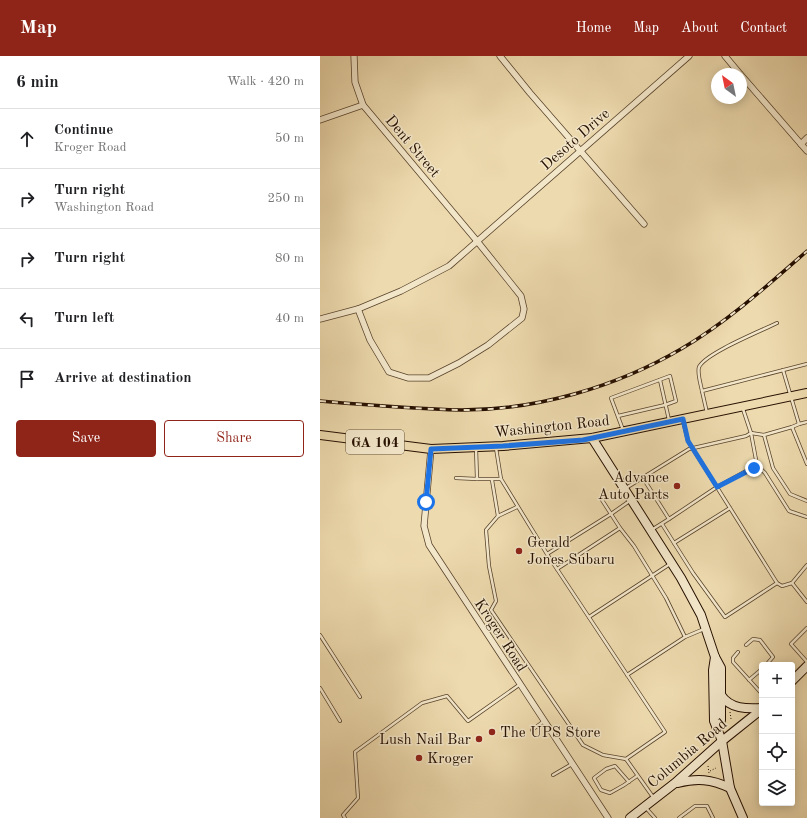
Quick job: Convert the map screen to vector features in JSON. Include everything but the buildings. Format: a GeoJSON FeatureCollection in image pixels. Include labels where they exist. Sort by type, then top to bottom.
{"type":"FeatureCollection","features":[{"type":"Feature","properties":{"kind":"main road","name":"Washington Road"},"geometry":{"type":"LineString","coordinates":[[320,436],[431,449],[496,446],[592,438],[807,393]]}},
{"type":"Feature","properties":{"kind":"main road"},"geometry":{"type":"LineString","coordinates":[[592,438],[672,563],[701,615],[715,656],[721,668],[721,720],[718,729]]}},
{"type":"Feature","properties":{"kind":"main road"},"geometry":{"type":"LineString","coordinates":[[715,656],[713,670],[714,721],[722,741],[730,788],[743,818]]}},
{"type":"Feature","properties":{"kind":"main road"},"geometry":{"type":"LineString","coordinates":[[795,678],[807,666]]}},
{"type":"Feature","properties":{"kind":"main road"},"geometry":{"type":"LineString","coordinates":[[721,695],[732,705],[759,708]]}},
{"type":"Feature","properties":{"kind":"main road","name":"Columbia Road"},"geometry":{"type":"LineString","coordinates":[[630,818],[675,783],[759,710]]}},
{"type":"Feature","properties":{"kind":"main road"},"geometry":{"type":"LineString","coordinates":[[675,783],[692,779],[708,779],[730,788]]}},
{"type":"Feature","properties":{"kind":"street","name":"Dent Street"},"geometry":{"type":"LineString","coordinates":[[354,56],[355,82],[362,105],[477,241],[521,296],[524,309],[522,318],[512,328],[459,363],[429,378],[408,378],[389,372],[370,340],[358,309]]}},
{"type":"Feature","properties":{"kind":"street"},"geometry":{"type":"LineString","coordinates":[[500,56],[644,224]]}},
{"type":"Feature","properties":{"kind":"street","name":"Desoto Drive"},"geometry":{"type":"LineString","coordinates":[[320,319],[358,309],[401,291],[449,266],[689,56]]}},
{"type":"Feature","properties":{"kind":"street"},"geometry":{"type":"LineString","coordinates":[[725,56],[736,68]]}},
{"type":"Feature","properties":{"kind":"street"},"geometry":{"type":"LineString","coordinates":[[747,81],[807,151]]}},
{"type":"Feature","properties":{"kind":"street"},"geometry":{"type":"LineString","coordinates":[[320,120],[362,105]]}},
{"type":"Feature","properties":{"kind":"street"},"geometry":{"type":"LineString","coordinates":[[801,144],[807,138]]}},
{"type":"Feature","properties":{"kind":"street","name":"Kroger Road"},"geometry":{"type":"LineString","coordinates":[[431,449],[424,526],[429,545],[608,818]]}},
{"type":"Feature","properties":{"kind":"lane"},"geometry":{"type":"LineString","coordinates":[[707,414],[698,369],[703,361],[735,343],[777,323]]}},
{"type":"Feature","properties":{"kind":"lane"},"geometry":{"type":"LineString","coordinates":[[702,392],[807,364]]}},
{"type":"Feature","properties":{"kind":"lane"},"geometry":{"type":"LineString","coordinates":[[782,370],[799,424]]}},
{"type":"Feature","properties":{"kind":"lane"},"geometry":{"type":"LineString","coordinates":[[618,416],[676,401],[670,376],[611,398],[618,416],[624,431]]}},
{"type":"Feature","properties":{"kind":"lane"},"geometry":{"type":"LineString","coordinates":[[660,380],[669,422]]}},
{"type":"Feature","properties":{"kind":"lane"},"geometry":{"type":"LineString","coordinates":[[743,406],[751,433],[757,465],[765,473],[789,511],[807,517]]}},
{"type":"Feature","properties":{"kind":"lane"},"geometry":{"type":"LineString","coordinates":[[683,419],[688,441],[777,583],[782,586],[792,583],[807,565]]}},
{"type":"Feature","properties":{"kind":"lane"},"geometry":{"type":"LineString","coordinates":[[624,489],[689,449],[746,436],[751,433],[764,435],[807,422]]}},
{"type":"Feature","properties":{"kind":"lane"},"geometry":{"type":"LineString","coordinates":[[792,427],[807,464]]}},
{"type":"Feature","properties":{"kind":"lane"},"geometry":{"type":"LineString","coordinates":[[764,435],[773,468],[790,494],[807,501]]}},
{"type":"Feature","properties":{"kind":"lane"},"geometry":{"type":"LineString","coordinates":[[496,446],[501,479],[517,507],[665,732],[626,759],[602,755],[583,745],[491,610],[496,601],[489,566],[486,530],[498,516],[517,507]]}},
{"type":"Feature","properties":{"kind":"lane"},"geometry":{"type":"LineString","coordinates":[[476,447],[477,478]]}},
{"type":"Feature","properties":{"kind":"lane"},"geometry":{"type":"LineString","coordinates":[[650,530],[662,524],[717,487],[757,465]]}},
{"type":"Feature","properties":{"kind":"lane"},"geometry":{"type":"LineString","coordinates":[[456,478],[501,479]]}},
{"type":"Feature","properties":{"kind":"lane"},"geometry":{"type":"LineString","coordinates":[[643,478],[669,519]]}},
{"type":"Feature","properties":{"kind":"lane"},"geometry":{"type":"LineString","coordinates":[[492,480],[498,516]]}},
{"type":"Feature","properties":{"kind":"lane"},"geometry":{"type":"LineString","coordinates":[[602,500],[652,575],[686,636]]}},
{"type":"Feature","properties":{"kind":"lane"},"geometry":{"type":"LineString","coordinates":[[547,554],[631,500]]}},
{"type":"Feature","properties":{"kind":"lane"},"geometry":{"type":"LineString","coordinates":[[674,543],[730,508]]}},
{"type":"Feature","properties":{"kind":"lane"},"geometry":{"type":"LineString","coordinates":[[662,524],[693,573],[725,617],[777,583]]}},
{"type":"Feature","properties":{"kind":"lane"},"geometry":{"type":"LineString","coordinates":[[557,569],[620,528]]}},
{"type":"Feature","properties":{"kind":"lane"},"geometry":{"type":"LineString","coordinates":[[589,617],[672,563]]}},
{"type":"Feature","properties":{"kind":"lane"},"geometry":{"type":"LineString","coordinates":[[792,583],[807,602]]}},
{"type":"Feature","properties":{"kind":"lane"},"geometry":{"type":"LineString","coordinates":[[628,675],[686,636],[706,628]]}},
{"type":"Feature","properties":{"kind":"lane"},"geometry":{"type":"LineString","coordinates":[[807,628],[791,644],[807,662]]}},
{"type":"Feature","properties":{"kind":"lane"},"geometry":{"type":"LineString","coordinates":[[320,635],[360,696]]}},
{"type":"Feature","properties":{"kind":"lane"},"geometry":{"type":"LineString","coordinates":[[746,645],[753,639],[760,640],[773,657],[769,662]]}},
{"type":"Feature","properties":{"kind":"lane"},"geometry":{"type":"LineString","coordinates":[[738,652],[733,658],[734,662],[759,691]]}},
{"type":"Feature","properties":{"kind":"lane"},"geometry":{"type":"LineString","coordinates":[[749,680],[759,671]]}},
{"type":"Feature","properties":{"kind":"lane"},"geometry":{"type":"LineString","coordinates":[[345,818],[343,815],[358,798],[355,752],[422,703],[447,696],[468,721],[520,684]]}},
{"type":"Feature","properties":{"kind":"lane"},"geometry":{"type":"LineString","coordinates":[[320,688],[340,721]]}},
{"type":"Feature","properties":{"kind":"lane"},"geometry":{"type":"LineString","coordinates":[[532,730],[544,721]]}},
{"type":"Feature","properties":{"kind":"lane"},"geometry":{"type":"LineString","coordinates":[[626,759],[654,799]]}},
{"type":"Feature","properties":{"kind":"lane"},"geometry":{"type":"LineString","coordinates":[[553,775],[572,764]]}},
{"type":"Feature","properties":{"kind":"lane"},"geometry":{"type":"LineString","coordinates":[[629,782],[615,766],[606,769],[594,778],[601,790],[610,793],[629,782],[637,776]]}},
{"type":"Feature","properties":{"kind":"lane"},"geometry":{"type":"LineString","coordinates":[[644,806],[654,818]]}},
{"type":"Feature","properties":{"kind":"lane"},"geometry":{"type":"LineString","coordinates":[[679,818],[695,806],[707,806],[713,818]]}},
{"type":"Feature","properties":{"kind":"path"},"geometry":{"type":"LineString","coordinates":[[731,719],[730,713],[732,708]]}},
{"type":"Feature","properties":{"kind":"path"},"geometry":{"type":"LineString","coordinates":[[708,766],[710,772],[709,777]]}},
{"type":"Feature","properties":{"kind":"path"},"geometry":{"type":"LineString","coordinates":[[710,772],[716,768]]}},
{"type":"Feature","properties":{"kind":"railway"},"geometry":{"type":"LineString","coordinates":[[320,401],[408,408],[462,410],[519,406],[575,394],[630,375],[681,349],[731,315],[807,251]]}},
{"type":"Feature","properties":{"kind":"place","name":"Advance Auto Parts"},"geometry":{"type":"Point","coordinates":[677,486]}},
{"type":"Feature","properties":{"kind":"place","name":"Gerald Jones Subaru"},"geometry":{"type":"Point","coordinates":[519,551]}},
{"type":"Feature","properties":{"kind":"place","name":"The UPS Store"},"geometry":{"type":"Point","coordinates":[492,732]}},
{"type":"Feature","properties":{"kind":"place","name":"Lush Nail Bar"},"geometry":{"type":"Point","coordinates":[479,739]}},
{"type":"Feature","properties":{"kind":"place","name":"Kroger"},"geometry":{"type":"Point","coordinates":[419,758]}},
{"type":"Feature","properties":{"kind":"route"},"geometry":{"type":"LineString","coordinates":[[426,502],[431,449],[503,446],[583,440],[683,419],[688,441],[717,487],[754,468]]}}]}
